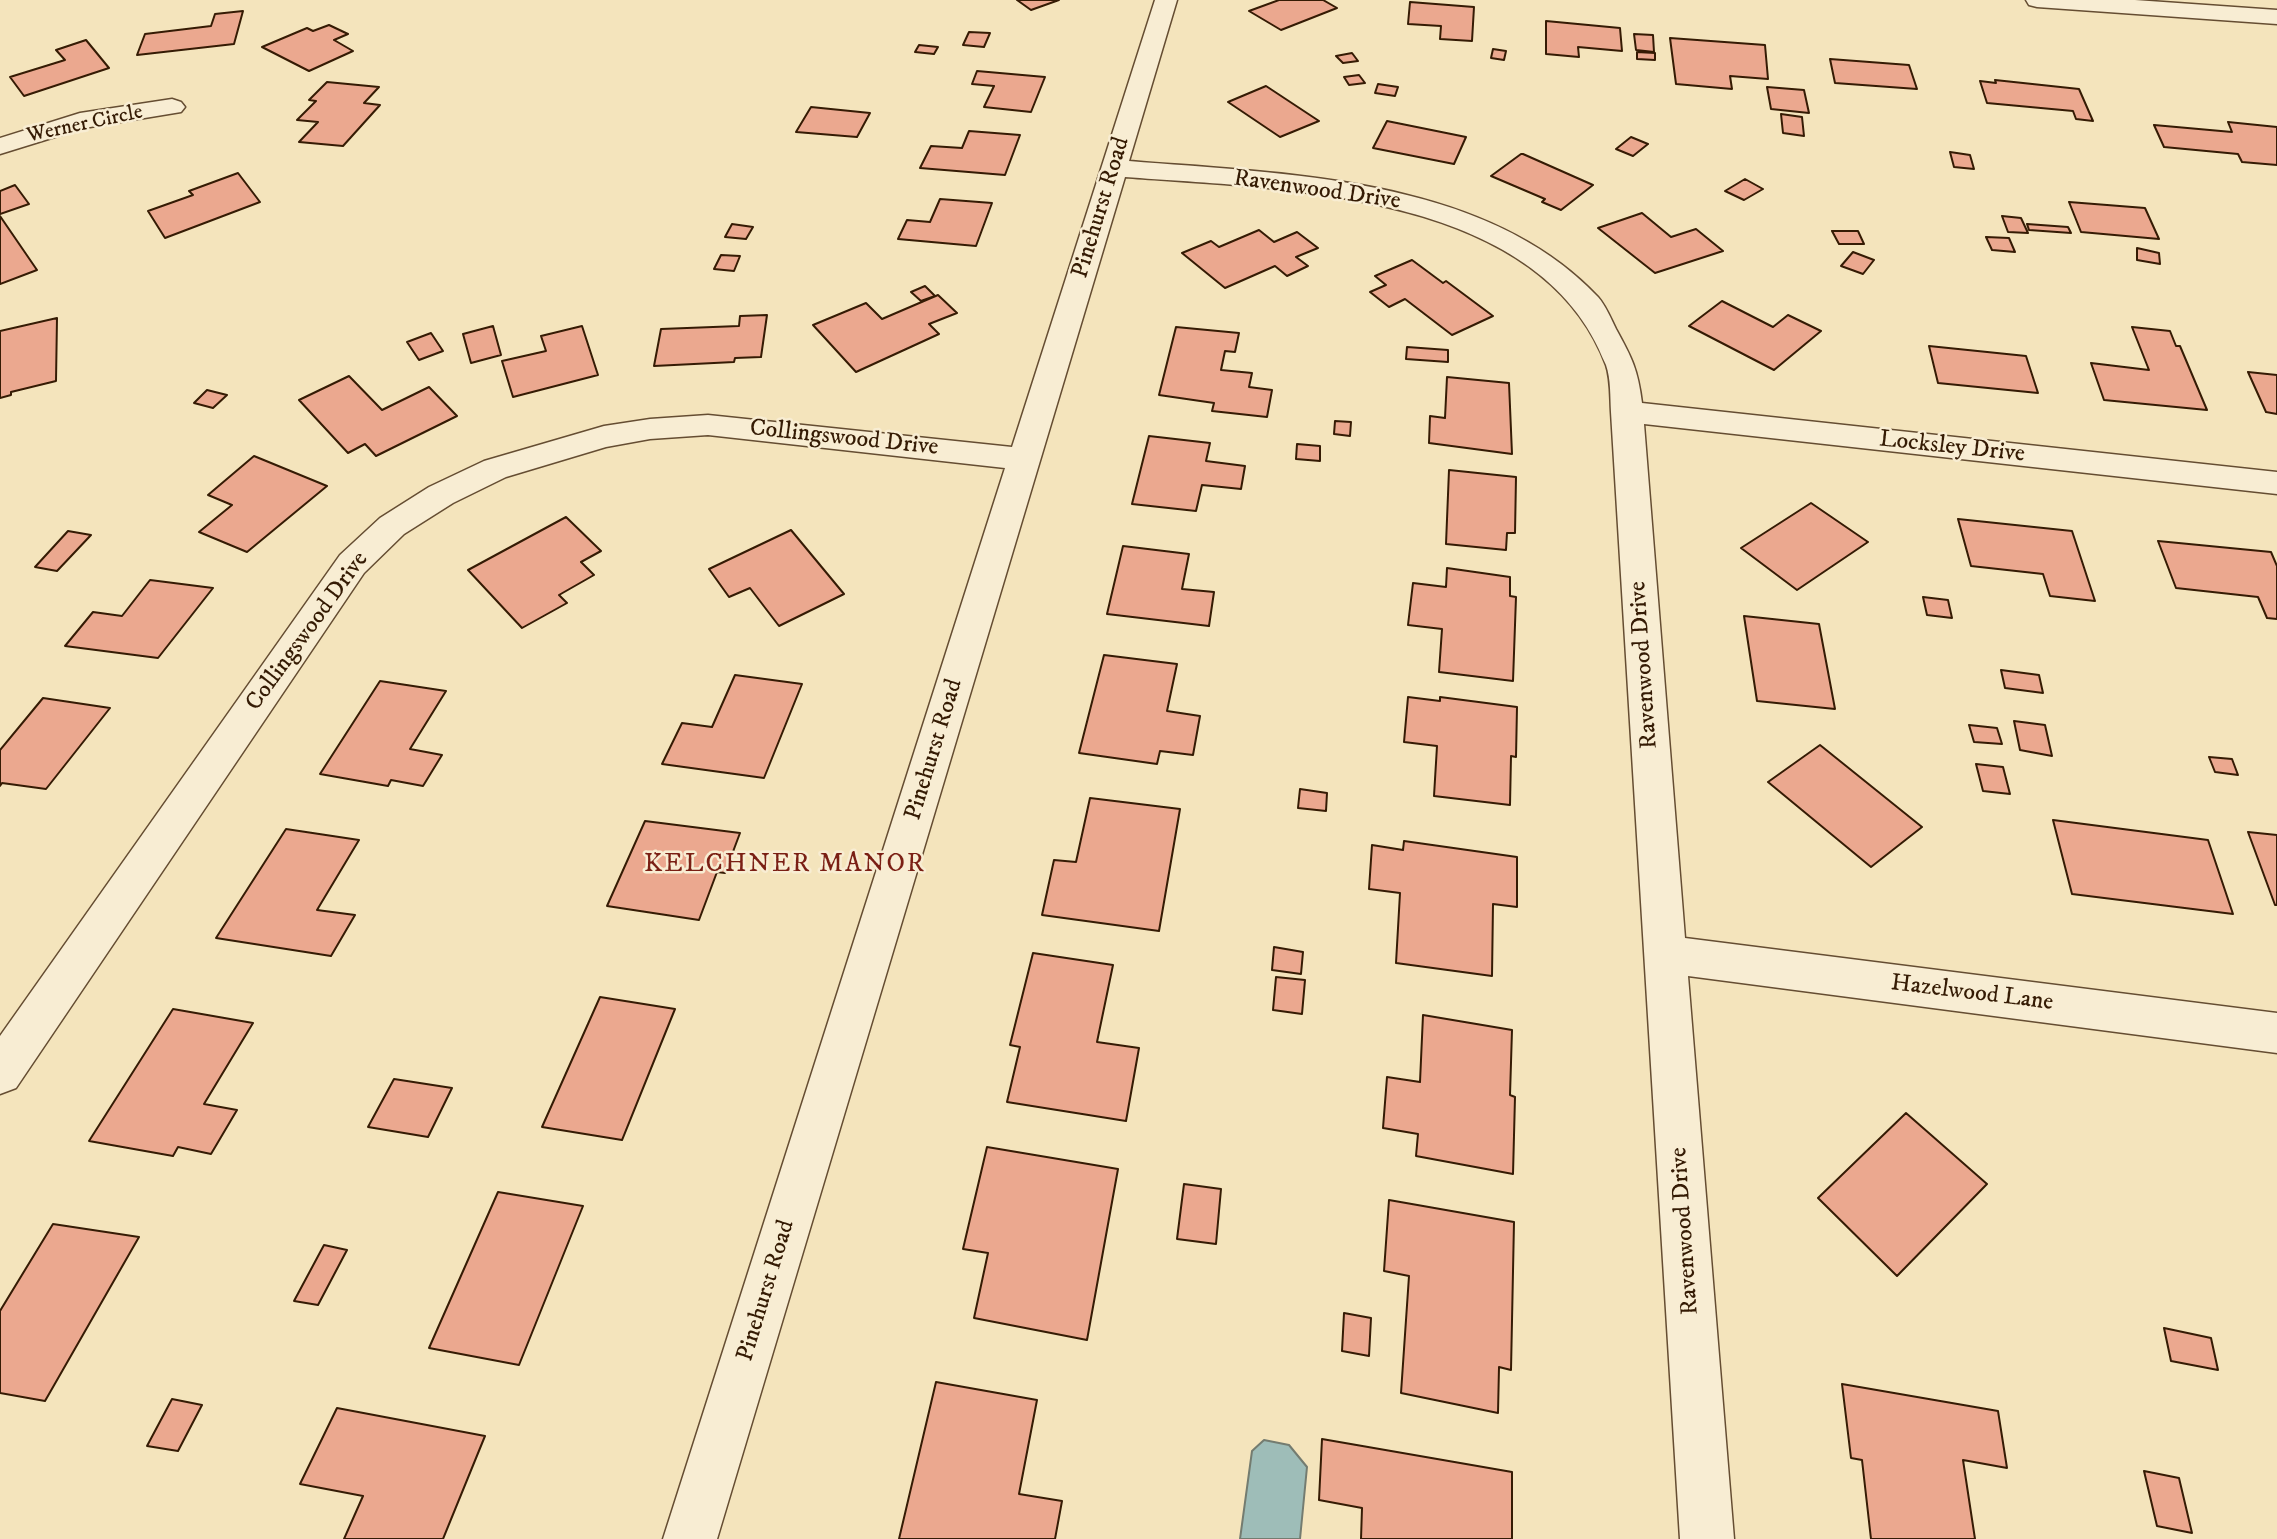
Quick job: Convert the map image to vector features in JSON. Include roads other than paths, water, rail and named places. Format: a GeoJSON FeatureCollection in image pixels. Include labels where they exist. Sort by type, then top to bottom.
{"type":"FeatureCollection","features":[{"type":"Feature","properties":{"kind":"street","name":"Pinehurst Road"},"geometry":{"type":"LineString","coordinates":[[690,1539],[1166,0]]}},
{"type":"Feature","properties":{"kind":"street"},"geometry":{"type":"LineString","coordinates":[[2038,0],[2277,17]]}},
{"type":"Feature","properties":{"kind":"street","name":"Werner Circle"},"geometry":{"type":"LineString","coordinates":[[0,146],[80,121],[172,107]]}},
{"type":"Feature","properties":{"kind":"street","name":"Ravenwood Drive"},"geometry":{"type":"LineString","coordinates":[[1115,168],[1341,190],[1436,210],[1480,227],[1520,248],[1555,273],[1585,302],[1608,333],[1622,367],[1627,412],[1707,1539]]}},
{"type":"Feature","properties":{"kind":"street","name":"Locksley Drive"},"geometry":{"type":"LineString","coordinates":[[1627,412],[2277,483]]}},
{"type":"Feature","properties":{"kind":"street","name":"Collingswood Drive"},"geometry":{"type":"LineString","coordinates":[[0,1073],[352,564],[392,526],[441,495],[495,469],[604,437],[708,425],[1025,459]]}},
{"type":"Feature","properties":{"kind":"street","name":"Hazelwood Lane"},"geometry":{"type":"LineString","coordinates":[[1667,954],[2277,1033]]}},
{"type":"Feature","properties":{"kind":"water"},"geometry":{"type":"Polygon","coordinates":[[[1264,1440],[1289,1445],[1307,1467],[1300,1539],[1240,1539],[1252,1451],[1264,1440]]]}},
{"type":"Feature","properties":{"kind":"district","name":"KELCHNER MANOR"},"geometry":{"type":"Point","coordinates":[785,866]}}]}
